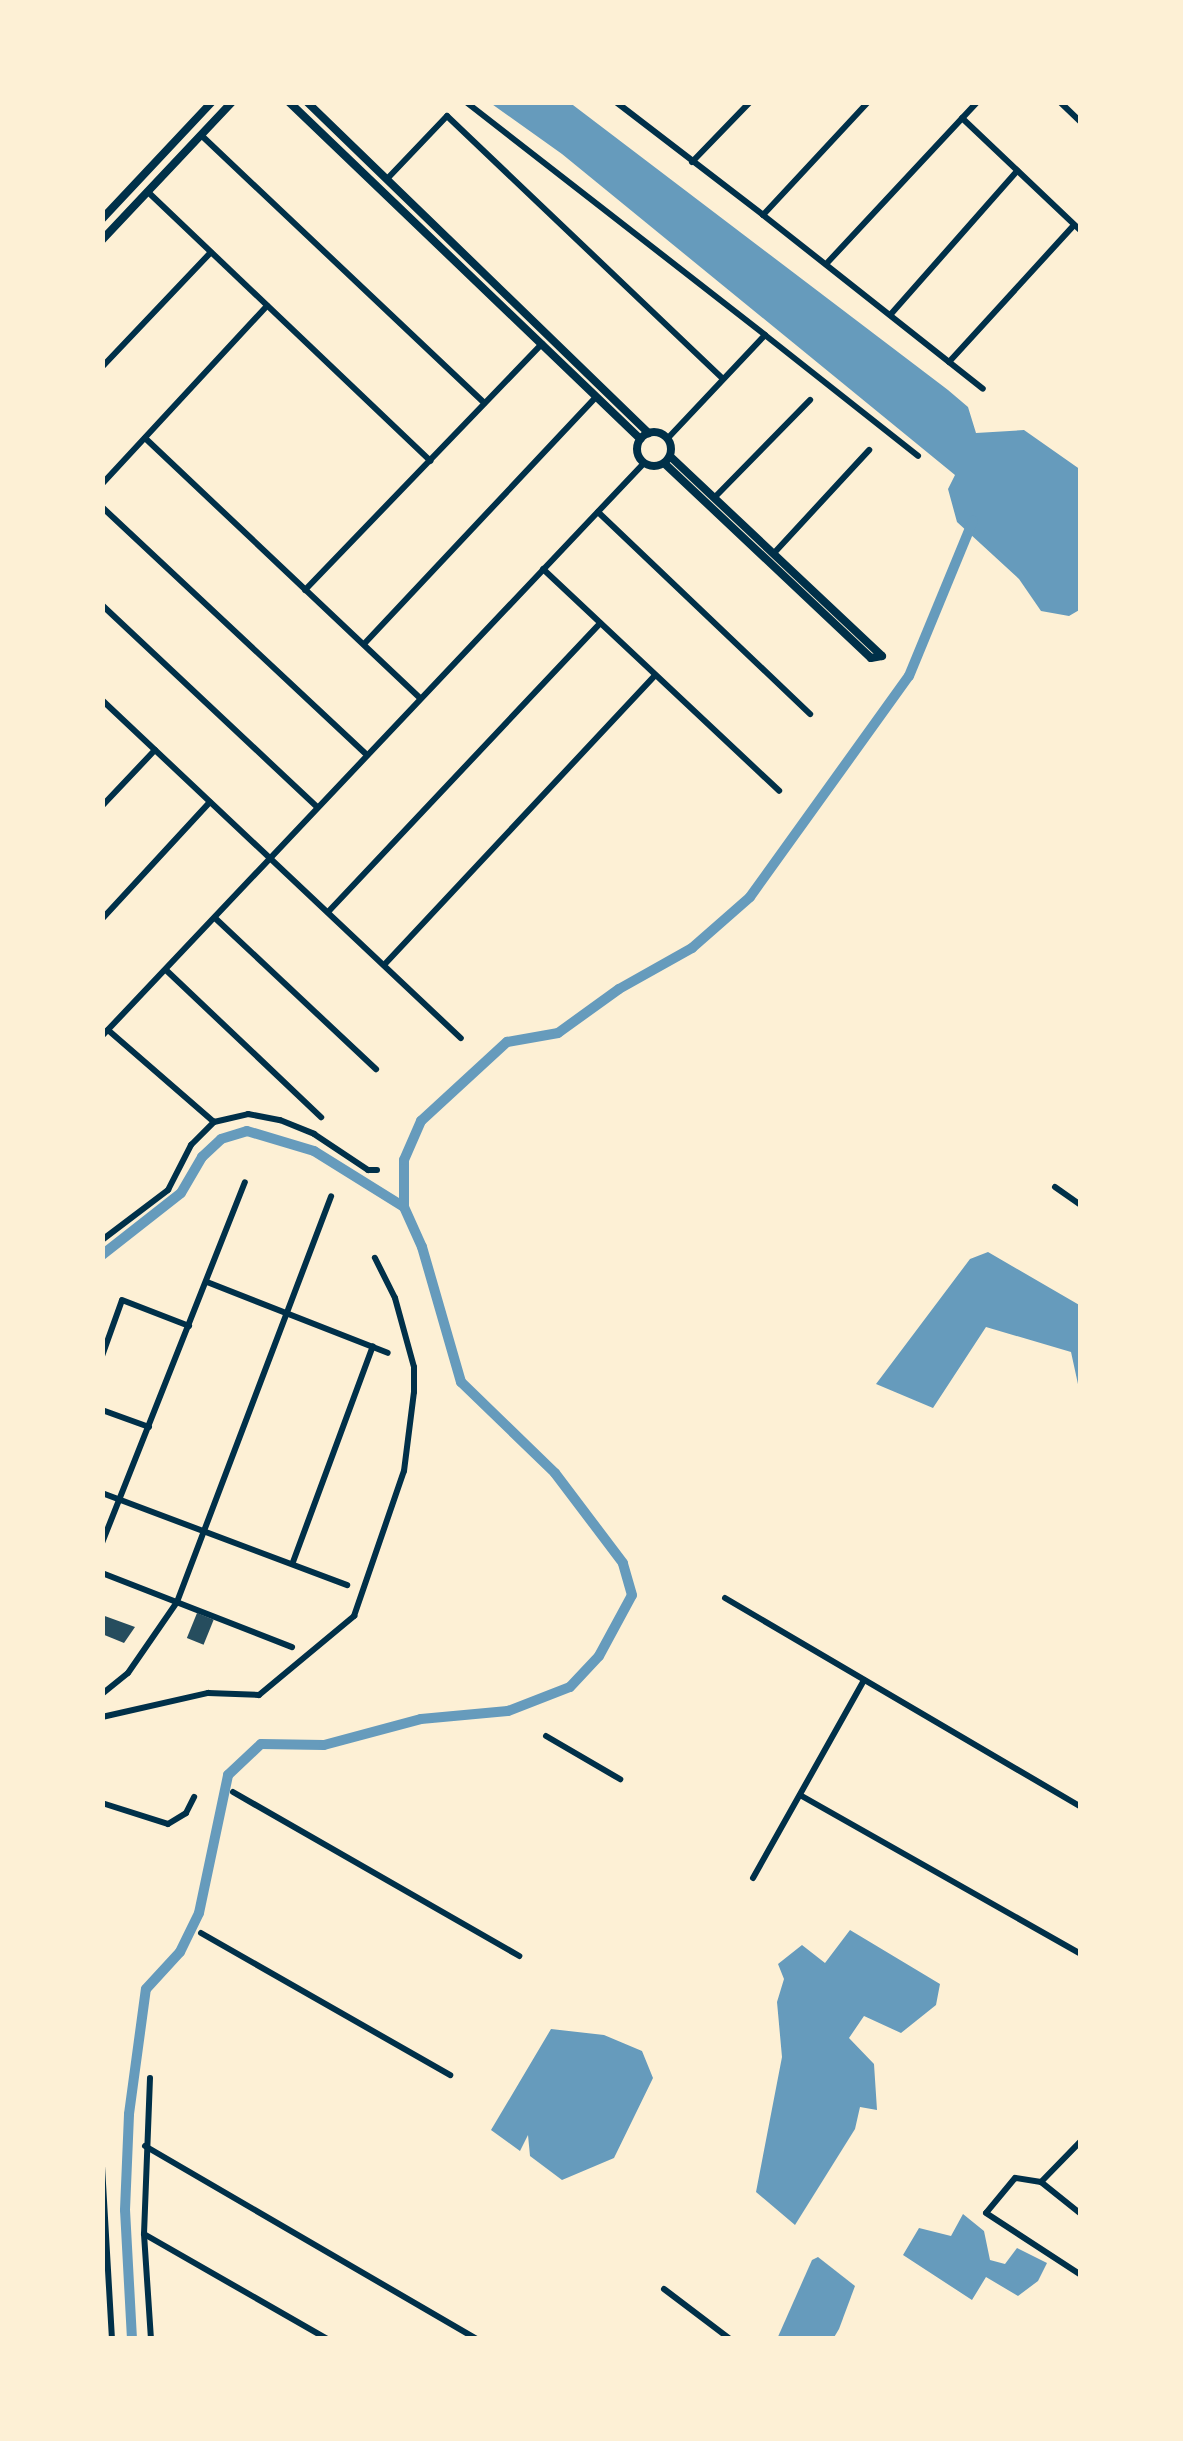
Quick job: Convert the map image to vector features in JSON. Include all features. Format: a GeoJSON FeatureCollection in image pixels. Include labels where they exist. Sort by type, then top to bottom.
{"type":"FeatureCollection","features":[{"type":"Feature","properties":{"kind":"street"},"geometry":{"type":"LineString","coordinates":[[102,218],[212,102]]}},
{"type":"Feature","properties":{"kind":"street"},"geometry":{"type":"LineString","coordinates":[[102,240],[232,102]]}},
{"type":"Feature","properties":{"kind":"street"},"geometry":{"type":"LineString","coordinates":[[289,102],[596,397],[644,436],[668,438]]}},
{"type":"Feature","properties":{"kind":"street"},"geometry":{"type":"LineString","coordinates":[[307,102],[644,436]]}},
{"type":"Feature","properties":{"kind":"street"},"geometry":{"type":"LineString","coordinates":[[466,102],[917,455]]}},
{"type":"Feature","properties":{"kind":"street"},"geometry":{"type":"LineString","coordinates":[[616,102],[827,262],[983,389]]}},
{"type":"Feature","properties":{"kind":"street"},"geometry":{"type":"LineString","coordinates":[[692,162],[751,102]]}},
{"type":"Feature","properties":{"kind":"street"},"geometry":{"type":"LineString","coordinates":[[763,215],[868,102]]}},
{"type":"Feature","properties":{"kind":"street"},"geometry":{"type":"LineString","coordinates":[[827,262],[977,102]]}},
{"type":"Feature","properties":{"kind":"street"},"geometry":{"type":"LineString","coordinates":[[1060,102],[1081,122]]}},
{"type":"Feature","properties":{"kind":"street"},"geometry":{"type":"LineString","coordinates":[[387,179],[447,116],[722,378]]}},
{"type":"Feature","properties":{"kind":"street"},"geometry":{"type":"LineString","coordinates":[[950,362],[1077,228],[962,118]]}},
{"type":"Feature","properties":{"kind":"street"},"geometry":{"type":"LineString","coordinates":[[201,135],[484,403]]}},
{"type":"Feature","properties":{"kind":"street"},"geometry":{"type":"LineString","coordinates":[[890,314],[1017,171]]}},
{"type":"Feature","properties":{"kind":"street"},"geometry":{"type":"LineString","coordinates":[[148,192],[430,461]]}},
{"type":"Feature","properties":{"kind":"street"},"geometry":{"type":"LineString","coordinates":[[102,367],[211,252]]}},
{"type":"Feature","properties":{"kind":"street"},"geometry":{"type":"LineString","coordinates":[[102,484],[267,306]]}},
{"type":"Feature","properties":{"kind":"street"},"geometry":{"type":"LineString","coordinates":[[214,1122],[105,1033],[644,463],[667,460],[715,497],[880,648],[882,656],[871,658],[667,460],[668,438],[765,335]]}},
{"type":"Feature","properties":{"kind":"street"},"geometry":{"type":"LineString","coordinates":[[305,590],[542,344]]}},
{"type":"Feature","properties":{"kind":"street"},"geometry":{"type":"LineString","coordinates":[[364,644],[596,397]]}},
{"type":"Feature","properties":{"kind":"street"},"geometry":{"type":"LineString","coordinates":[[715,497],[810,400]]}},
{"type":"Feature","properties":{"kind":"street"},"geometry":{"type":"LineString","coordinates":[[644,436],[637,449],[644,463]]}},
{"type":"Feature","properties":{"kind":"street"},"geometry":{"type":"LineString","coordinates":[[145,438],[419,697]]}},
{"type":"Feature","properties":{"kind":"street"},"geometry":{"type":"LineString","coordinates":[[775,551],[868,449]]}},
{"type":"Feature","properties":{"kind":"street"},"geometry":{"type":"LineString","coordinates":[[102,507],[365,753]]}},
{"type":"Feature","properties":{"kind":"street"},"geometry":{"type":"LineString","coordinates":[[598,512],[810,714]]}},
{"type":"Feature","properties":{"kind":"street"},"geometry":{"type":"LineString","coordinates":[[543,569],[778,791]]}},
{"type":"Feature","properties":{"kind":"street"},"geometry":{"type":"LineString","coordinates":[[102,605],[316,806]]}},
{"type":"Feature","properties":{"kind":"street"},"geometry":{"type":"LineString","coordinates":[[328,912],[599,622]]}},
{"type":"Feature","properties":{"kind":"street"},"geometry":{"type":"LineString","coordinates":[[384,965],[655,675]]}},
{"type":"Feature","properties":{"kind":"street"},"geometry":{"type":"LineString","coordinates":[[102,700],[460,1038]]}},
{"type":"Feature","properties":{"kind":"street"},"geometry":{"type":"LineString","coordinates":[[102,806],[155,749]]}},
{"type":"Feature","properties":{"kind":"street"},"geometry":{"type":"LineString","coordinates":[[102,919],[211,802]]}},
{"type":"Feature","properties":{"kind":"street"},"geometry":{"type":"LineString","coordinates":[[215,918],[376,1069]]}},
{"type":"Feature","properties":{"kind":"street"},"geometry":{"type":"LineString","coordinates":[[166,970],[322,1117]]}},
{"type":"Feature","properties":{"kind":"street"},"geometry":{"type":"LineString","coordinates":[[102,1240],[167,1190],[191,1144],[214,1122],[248,1114],[280,1120],[314,1134],[368,1170],[377,1170]]}},
{"type":"Feature","properties":{"kind":"street"},"geometry":{"type":"LineString","coordinates":[[102,1543],[245,1182]]}},
{"type":"Feature","properties":{"kind":"street"},"geometry":{"type":"LineString","coordinates":[[1055,1186],[1081,1205]]}},
{"type":"Feature","properties":{"kind":"street"},"geometry":{"type":"LineString","coordinates":[[102,1694],[128,1673],[177,1602],[331,1196]]}},
{"type":"Feature","properties":{"kind":"street"},"geometry":{"type":"LineString","coordinates":[[102,1717],[208,1693],[259,1695],[354,1616],[404,1472],[415,1391],[395,1298],[374,1258]]}},
{"type":"Feature","properties":{"kind":"street"},"geometry":{"type":"LineString","coordinates":[[207,1282],[388,1353]]}},
{"type":"Feature","properties":{"kind":"street"},"geometry":{"type":"LineString","coordinates":[[102,1356],[122,1300],[189,1326]]}},
{"type":"Feature","properties":{"kind":"street"},"geometry":{"type":"LineString","coordinates":[[293,1562],[374,1346]]}},
{"type":"Feature","properties":{"kind":"street"},"geometry":{"type":"LineString","coordinates":[[102,1410],[150,1427]]}},
{"type":"Feature","properties":{"kind":"street"},"geometry":{"type":"LineString","coordinates":[[102,1493],[347,1585]]}},
{"type":"Feature","properties":{"kind":"street"},"geometry":{"type":"LineString","coordinates":[[102,1573],[292,1647]]}},
{"type":"Feature","properties":{"kind":"street"},"geometry":{"type":"LineString","coordinates":[[725,1598],[1081,1807]]}},
{"type":"Feature","properties":{"kind":"street"},"geometry":{"type":"LineString","coordinates":[[752,1878],[864,1680]]}},
{"type":"Feature","properties":{"kind":"street"},"geometry":{"type":"LineString","coordinates":[[546,1736],[620,1779]]}},
{"type":"Feature","properties":{"kind":"street"},"geometry":{"type":"LineString","coordinates":[[233,1792],[519,1956]]}},
{"type":"Feature","properties":{"kind":"street"},"geometry":{"type":"LineString","coordinates":[[800,1795],[1081,1954]]}},
{"type":"Feature","properties":{"kind":"street"},"geometry":{"type":"LineString","coordinates":[[102,1804],[168,1824],[186,1813],[194,1798]]}},
{"type":"Feature","properties":{"kind":"street"},"geometry":{"type":"LineString","coordinates":[[201,1933],[450,2074]]}},
{"type":"Feature","properties":{"kind":"street"},"geometry":{"type":"LineString","coordinates":[[150,2078],[144,2234],[151,2339]]}},
{"type":"Feature","properties":{"kind":"street"},"geometry":{"type":"LineString","coordinates":[[102,2124],[102,2150]]}},
{"type":"Feature","properties":{"kind":"street"},"geometry":{"type":"LineString","coordinates":[[1041,2182],[1081,2141]]}},
{"type":"Feature","properties":{"kind":"street"},"geometry":{"type":"LineString","coordinates":[[145,2146],[476,2339]]}},
{"type":"Feature","properties":{"kind":"street"},"geometry":{"type":"LineString","coordinates":[[102,2167],[102,2240],[112,2339]]}},
{"type":"Feature","properties":{"kind":"street"},"geometry":{"type":"LineString","coordinates":[[1081,2214],[1041,2182],[1015,2178],[986,2212],[1081,2276]]}},
{"type":"Feature","properties":{"kind":"street"},"geometry":{"type":"LineString","coordinates":[[144,2234],[328,2339]]}},
{"type":"Feature","properties":{"kind":"street"},"geometry":{"type":"LineString","coordinates":[[664,2289],[730,2339]]}},
{"type":"Feature","properties":{"kind":"water"},"geometry":{"type":"Polygon","coordinates":[[[489,102],[569,102],[948,390],[968,407],[976,433],[1024,430],[1081,470],[1081,609],[1069,616],[1041,611],[1019,579],[957,522],[948,489],[955,475],[562,154],[489,102]]]}},
{"type":"Feature","properties":{"kind":"water"},"geometry":{"type":"Polygon","coordinates":[[[988,1252],[1081,1306],[1081,1398],[1071,1352],[986,1327],[933,1408],[876,1384],[970,1259],[988,1252]]]}},
{"type":"Feature","properties":{"kind":"water"},"geometry":{"type":"Polygon","coordinates":[[[850,1930],[940,1984],[936,2005],[901,2033],[864,2016],[849,2038],[874,2064],[877,2110],[860,2107],[855,2129],[795,2225],[756,2192],[782,2057],[777,2002],[784,1979],[778,1964],[802,1945],[825,1963],[850,1930]]]}},
{"type":"Feature","properties":{"kind":"water"},"geometry":{"type":"Polygon","coordinates":[[[551,2029],[604,2035],[642,2051],[653,2078],[614,2158],[562,2180],[530,2156],[528,2135],[520,2151],[491,2130],[551,2029]]]}},
{"type":"Feature","properties":{"kind":"water"},"geometry":{"type":"Polygon","coordinates":[[[963,2214],[984,2231],[990,2260],[1005,2264],[1017,2248],[1047,2263],[1038,2281],[1018,2296],[986,2277],[972,2300],[903,2255],[919,2228],[951,2236],[963,2214]]]}},
{"type":"Feature","properties":{"kind":"water"},"geometry":{"type":"Polygon","coordinates":[[[818,2257],[855,2286],[839,2329],[833,2339],[777,2339],[812,2260],[818,2257]]]}},
{"type":"Feature","properties":{"kind":"building"},"geometry":{"type":"Polygon","coordinates":[[[197,1613],[214,1620],[204,1645],[187,1638],[197,1613]]]}},
{"type":"Feature","properties":{"kind":"building"},"geometry":{"type":"Polygon","coordinates":[[[102,1615],[135,1627],[124,1643],[102,1634],[102,1615]]]}},
{"type":"Feature","properties":{"kind":"waterway"},"geometry":{"type":"LineString","coordinates":[[132,2339],[125,2210],[129,2114],[146,1989],[180,1952],[199,1913],[228,1775],[261,1744],[324,1745],[421,1719],[508,1711],[570,1687],[599,1656],[632,1595],[623,1563],[555,1473],[461,1382],[422,1247],[404,1207],[404,1160],[421,1121],[507,1042],[558,1033],[619,989],[692,948],[750,897],[909,676],[973,521]]}},
{"type":"Feature","properties":{"kind":"waterway"},"geometry":{"type":"LineString","coordinates":[[102,1255],[181,1193],[202,1157],[221,1139],[247,1131],[314,1151],[404,1207]]}}]}
